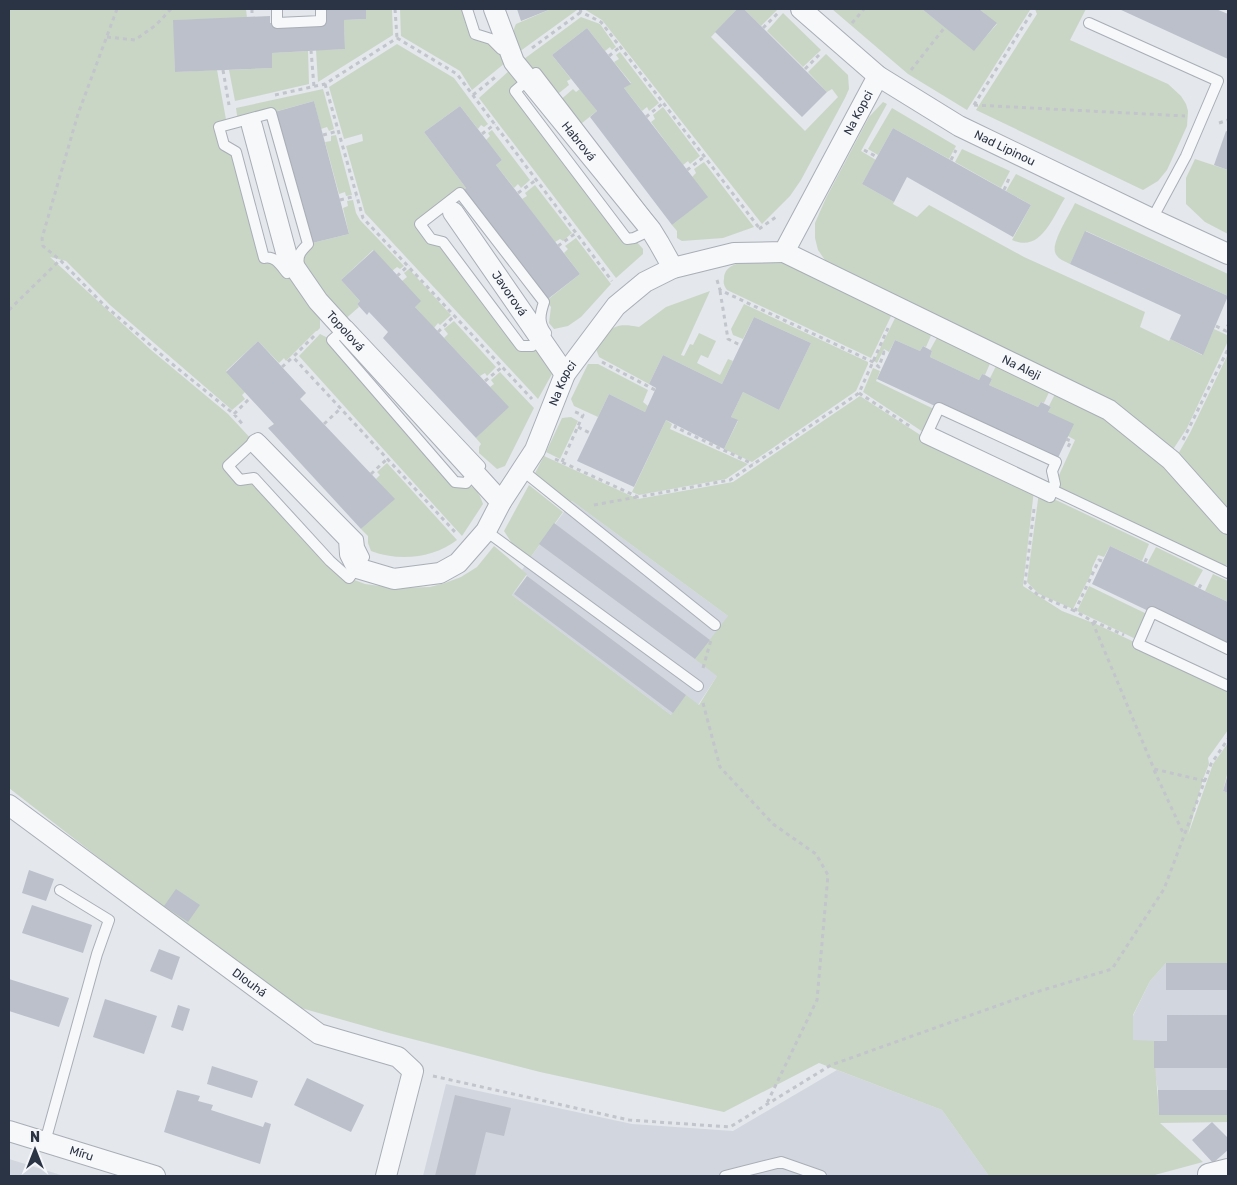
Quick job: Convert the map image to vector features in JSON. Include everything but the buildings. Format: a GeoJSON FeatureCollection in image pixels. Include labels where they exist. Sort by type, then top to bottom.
{"type":"FeatureCollection","features":[{"type":"Feature","properties":{"kind":"street","name":"Habrová"},"geometry":{"type":"LineString","coordinates":[[494,9],[514,62],[650,230],[660,243],[673,268]]}},
{"type":"Feature","properties":{"kind":"street","name":"Nad Lipinou"},"geometry":{"type":"LineString","coordinates":[[801,9],[878,76],[959,126],[1228,254]]}},
{"type":"Feature","properties":{"kind":"street","name":"Na Kopci"},"geometry":{"type":"LineString","coordinates":[[357,568],[394,579],[440,573],[458,563],[486,531],[501,502],[535,450],[566,374],[616,306],[645,282],[673,268],[734,253],[784,252],[878,76]]}},
{"type":"Feature","properties":{"kind":"street","name":"Topolová"},"geometry":{"type":"LineString","coordinates":[[242,125],[287,256],[318,301],[501,502]]}},
{"type":"Feature","properties":{"kind":"street","name":"Javorová"},"geometry":{"type":"LineString","coordinates":[[453,212],[566,374]]}},
{"type":"Feature","properties":{"kind":"street","name":"Na Aleji"},"geometry":{"type":"LineString","coordinates":[[784,252],[1109,410],[1171,460],[1228,524]]}},
{"type":"Feature","properties":{"kind":"street"},"geometry":{"type":"LineString","coordinates":[[256,442],[349,539],[350,554],[357,568]]}},
{"type":"Feature","properties":{"kind":"street","name":"Dlouhá"},"geometry":{"type":"LineString","coordinates":[[9,805],[319,1034],[398,1057],[413,1072]]}},
{"type":"Feature","properties":{"kind":"street"},"geometry":{"type":"LineString","coordinates":[[386,1176],[413,1072]]}},
{"type":"Feature","properties":{"kind":"street","name":"Míru"},"geometry":{"type":"LineString","coordinates":[[9,1132],[155,1176]]}},
{"type":"Feature","properties":{"kind":"street"},"geometry":{"type":"LineString","coordinates":[[1208,1174],[1228,1169]]}},
{"type":"Feature","properties":{"kind":"lane"},"geometry":{"type":"LineString","coordinates":[[277,9],[277,23],[321,20],[321,9]]}},
{"type":"Feature","properties":{"kind":"lane"},"geometry":{"type":"LineString","coordinates":[[467,9],[475,34],[491,38],[501,49],[515,43],[502,9]]}},
{"type":"Feature","properties":{"kind":"lane"},"geometry":{"type":"LineString","coordinates":[[1089,23],[1218,82],[1186,156],[1152,219]]}},
{"type":"Feature","properties":{"kind":"lane"},"geometry":{"type":"LineString","coordinates":[[242,125],[220,127],[224,145],[236,152],[264,258],[270,256],[275,258],[287,274],[295,267]]}},
{"type":"Feature","properties":{"kind":"lane"},"geometry":{"type":"LineString","coordinates":[[460,193],[544,302],[540,314],[540,322],[546,333],[541,337],[532,346],[521,346],[443,242],[431,239],[420,224],[460,193]]}},
{"type":"Feature","properties":{"kind":"lane"},"geometry":{"type":"LineString","coordinates":[[939,408],[1056,462],[1052,471],[1055,484],[1050,497],[924,438],[928,434],[939,408]]}},
{"type":"Feature","properties":{"kind":"lane"},"geometry":{"type":"LineString","coordinates":[[928,434],[1052,489],[1228,573]]}},
{"type":"Feature","properties":{"kind":"lane"},"geometry":{"type":"LineString","coordinates":[[256,442],[228,466],[240,480],[254,478],[349,578],[357,568]]}},
{"type":"Feature","properties":{"kind":"lane"},"geometry":{"type":"LineString","coordinates":[[522,470],[715,625]]}},
{"type":"Feature","properties":{"kind":"lane"},"geometry":{"type":"LineString","coordinates":[[486,531],[698,686]]}},
{"type":"Feature","properties":{"kind":"lane"},"geometry":{"type":"LineString","coordinates":[[1228,649],[1152,612],[1143,642],[1138,644],[1228,686]]}},
{"type":"Feature","properties":{"kind":"lane"},"geometry":{"type":"LineString","coordinates":[[1143,642],[1228,680]]}},
{"type":"Feature","properties":{"kind":"lane"},"geometry":{"type":"LineString","coordinates":[[44,1142],[97,954],[109,920],[60,890]]}},
{"type":"Feature","properties":{"kind":"lane"},"geometry":{"type":"LineString","coordinates":[[725,1176],[781,1162],[821,1176]]}},
{"type":"Feature","properties":{"kind":"path"},"geometry":{"type":"LineString","coordinates":[[117,9],[78,114],[42,238],[44,246],[110,310],[234,414],[256,442]]}},
{"type":"Feature","properties":{"kind":"path"},"geometry":{"type":"LineString","coordinates":[[107,37],[135,40],[156,25],[171,9]]}},
{"type":"Feature","properties":{"kind":"path"},"geometry":{"type":"LineString","coordinates":[[252,9],[252,17]]}},
{"type":"Feature","properties":{"kind":"path"},"geometry":{"type":"LineString","coordinates":[[395,9],[396,38]]}},
{"type":"Feature","properties":{"kind":"path"},"geometry":{"type":"LineString","coordinates":[[580,9],[581,12],[601,22],[760,229]]}},
{"type":"Feature","properties":{"kind":"path"},"geometry":{"type":"LineString","coordinates":[[763,28],[782,9]]}},
{"type":"Feature","properties":{"kind":"path"},"geometry":{"type":"LineString","coordinates":[[850,26],[864,9]]}},
{"type":"Feature","properties":{"kind":"path"},"geometry":{"type":"LineString","coordinates":[[959,126],[974,105],[1032,12],[1032,9]]}},
{"type":"Feature","properties":{"kind":"path"},"geometry":{"type":"LineString","coordinates":[[908,74],[945,27]]}},
{"type":"Feature","properties":{"kind":"path"},"geometry":{"type":"LineString","coordinates":[[266,97],[324,84],[396,38]]}},
{"type":"Feature","properties":{"kind":"path"},"geometry":{"type":"LineString","coordinates":[[396,38],[457,74],[617,287]]}},
{"type":"Feature","properties":{"kind":"path"},"geometry":{"type":"LineString","coordinates":[[609,56],[620,47]]}},
{"type":"Feature","properties":{"kind":"path"},"geometry":{"type":"LineString","coordinates":[[311,50],[314,86]]}},
{"type":"Feature","properties":{"kind":"path"},"geometry":{"type":"LineString","coordinates":[[805,69],[821,53]]}},
{"type":"Feature","properties":{"kind":"path"},"geometry":{"type":"LineString","coordinates":[[223,70],[229,105],[242,125]]}},
{"type":"Feature","properties":{"kind":"path"},"geometry":{"type":"LineString","coordinates":[[324,84],[363,218],[409,265],[533,400]]}},
{"type":"Feature","properties":{"kind":"path"},"geometry":{"type":"LineString","coordinates":[[229,105],[238,103]]}},
{"type":"Feature","properties":{"kind":"path"},"geometry":{"type":"LineString","coordinates":[[646,116],[663,103]]}},
{"type":"Feature","properties":{"kind":"path"},"geometry":{"type":"LineString","coordinates":[[974,105],[1202,116]]}},
{"type":"Feature","properties":{"kind":"path"},"geometry":{"type":"LineString","coordinates":[[482,134],[494,124]]}},
{"type":"Feature","properties":{"kind":"path"},"geometry":{"type":"LineString","coordinates":[[323,135],[338,131]]}},
{"type":"Feature","properties":{"kind":"path"},"geometry":{"type":"LineString","coordinates":[[869,143],[864,150],[877,157]]}},
{"type":"Feature","properties":{"kind":"path"},"geometry":{"type":"LineString","coordinates":[[687,170],[704,157]]}},
{"type":"Feature","properties":{"kind":"path"},"geometry":{"type":"LineString","coordinates":[[1004,190],[1013,168]]}},
{"type":"Feature","properties":{"kind":"path"},"geometry":{"type":"LineString","coordinates":[[518,193],[536,180]]}},
{"type":"Feature","properties":{"kind":"path"},"geometry":{"type":"LineString","coordinates":[[340,200],[356,196]]}},
{"type":"Feature","properties":{"kind":"path"},"geometry":{"type":"LineString","coordinates":[[558,246],[576,233]]}},
{"type":"Feature","properties":{"kind":"path"},"geometry":{"type":"LineString","coordinates":[[712,258],[720,290],[728,339],[740,345]]}},
{"type":"Feature","properties":{"kind":"path"},"geometry":{"type":"LineString","coordinates":[[9,310],[60,260]]}},
{"type":"Feature","properties":{"kind":"path"},"geometry":{"type":"LineString","coordinates":[[397,276],[409,265]]}},
{"type":"Feature","properties":{"kind":"path"},"geometry":{"type":"LineString","coordinates":[[720,290],[879,367],[884,352],[888,354]]}},
{"type":"Feature","properties":{"kind":"path"},"geometry":{"type":"LineString","coordinates":[[570,509],[730,480],[859,393],[897,307]]}},
{"type":"Feature","properties":{"kind":"path"},"geometry":{"type":"LineString","coordinates":[[438,332],[455,315]]}},
{"type":"Feature","properties":{"kind":"path"},"geometry":{"type":"LineString","coordinates":[[282,366],[338,323]]}},
{"type":"Feature","properties":{"kind":"path"},"geometry":{"type":"LineString","coordinates":[[1216,326],[1226,331],[1228,325]]}},
{"type":"Feature","properties":{"kind":"path"},"geometry":{"type":"LineString","coordinates":[[1171,460],[1189,430],[1228,349]]}},
{"type":"Feature","properties":{"kind":"path"},"geometry":{"type":"LineString","coordinates":[[582,352],[655,390]]}},
{"type":"Feature","properties":{"kind":"path"},"geometry":{"type":"LineString","coordinates":[[293,356],[463,541],[472,548]]}},
{"type":"Feature","properties":{"kind":"path"},"geometry":{"type":"LineString","coordinates":[[485,381],[502,367]]}},
{"type":"Feature","properties":{"kind":"path"},"geometry":{"type":"LineString","coordinates":[[859,393],[928,434]]}},
{"type":"Feature","properties":{"kind":"path"},"geometry":{"type":"LineString","coordinates":[[234,414],[250,398]]}},
{"type":"Feature","properties":{"kind":"path"},"geometry":{"type":"LineString","coordinates":[[554,402],[583,415],[562,462]]}},
{"type":"Feature","properties":{"kind":"path"},"geometry":{"type":"LineString","coordinates":[[324,424],[341,408]]}},
{"type":"Feature","properties":{"kind":"path"},"geometry":{"type":"LineString","coordinates":[[676,425],[675,428],[753,464]]}},
{"type":"Feature","properties":{"kind":"path"},"geometry":{"type":"LineString","coordinates":[[578,427],[590,432]]}},
{"type":"Feature","properties":{"kind":"path"},"geometry":{"type":"LineString","coordinates":[[535,450],[638,497]]}},
{"type":"Feature","properties":{"kind":"path"},"geometry":{"type":"LineString","coordinates":[[371,474],[388,458]]}},
{"type":"Feature","properties":{"kind":"path"},"geometry":{"type":"LineString","coordinates":[[1037,491],[1025,583],[1038,595],[1075,611],[1092,621],[1143,642]]}},
{"type":"Feature","properties":{"kind":"path"},"geometry":{"type":"LineString","coordinates":[[1075,611],[1099,560],[1102,561]]}},
{"type":"Feature","properties":{"kind":"path"},"geometry":{"type":"LineString","coordinates":[[1092,621],[1184,835]]}},
{"type":"Feature","properties":{"kind":"path"},"geometry":{"type":"LineString","coordinates":[[715,625],[698,686],[720,767],[773,824],[816,854],[828,875],[817,1000],[767,1104]]}},
{"type":"Feature","properties":{"kind":"path"},"geometry":{"type":"LineString","coordinates":[[413,1072],[629,1120],[730,1127],[831,1065],[1033,993],[1112,969],[1164,889],[1211,764],[1228,739]]}},
{"type":"Feature","properties":{"kind":"path"},"geometry":{"type":"LineString","coordinates":[[1154,769],[1205,781]]}},
{"type":"Feature","properties":{"kind":"shaded area"},"geometry":{"type":"Polygon","coordinates":[[[572,501],[728,616],[717,676],[698,705],[671,715],[512,595],[527,576],[522,570],[572,501]]]}},
{"type":"Feature","properties":{"kind":"shaded area"},"geometry":{"type":"Polygon","coordinates":[[[1166,963],[1228,963],[1228,1115],[1159,1115],[1158,1090],[1154,1068],[1154,1041],[1133,1041],[1133,1016],[1150,981],[1166,963]]]}},
{"type":"Feature","properties":{"kind":"shaded area"},"geometry":{"type":"Polygon","coordinates":[[[837,1070],[942,1110],[989,1176],[423,1176],[446,1084],[632,1124],[733,1131],[837,1070]]]}},
{"type":"Feature","properties":{"kind":"shaded area"},"geometry":{"type":"Polygon","coordinates":[[[9,1159],[64,1176],[9,1176],[9,1159]]]}},
{"type":"Feature","properties":{"kind":"green space"},"geometry":{"type":"Polygon","coordinates":[[[9,9],[246,9],[247,18],[174,20],[175,72],[217,70],[227,125],[220,127],[224,145],[236,152],[264,257],[287,273],[320,319],[320,328],[286,361],[284,358],[279,363],[258,341],[226,371],[245,392],[242,395],[245,399],[232,410],[110,305],[66,261],[50,257],[151,350],[228,414],[254,442],[228,466],[240,480],[254,478],[349,578],[365,584],[395,588],[430,587],[461,577],[477,567],[494,546],[527,574],[512,595],[671,715],[686,695],[699,705],[717,676],[695,659],[728,616],[534,475],[544,456],[638,499],[733,482],[860,396],[925,438],[1034,490],[1023,586],[1062,611],[1096,624],[1228,686],[1228,730],[1208,758],[1209,764],[1188,835],[1213,764],[1228,743],[1228,771],[1223,791],[1228,793],[1228,963],[1166,963],[1150,981],[1133,1015],[1133,1040],[1154,1041],[1159,1115],[1228,1115],[1228,1122],[1160,1123],[1203,1162],[1151,1176],[989,1176],[942,1110],[819,1063],[724,1112],[540,1072],[389,1033],[287,1004],[9,788],[9,9]]]}},
{"type":"Feature","properties":{"kind":"green space"},"geometry":{"type":"Polygon","coordinates":[[[366,9],[392,9],[393,35],[318,82],[316,50],[345,49],[344,20],[366,19],[366,9]]]}},
{"type":"Feature","properties":{"kind":"green space"},"geometry":{"type":"Polygon","coordinates":[[[400,9],[467,9],[475,34],[496,43],[505,63],[472,90],[460,71],[401,36],[400,9]]]}},
{"type":"Feature","properties":{"kind":"green space"},"geometry":{"type":"Polygon","coordinates":[[[551,9],[577,10],[519,52],[514,34],[516,24],[551,9]]]}},
{"type":"Feature","properties":{"kind":"green space"},"geometry":{"type":"Polygon","coordinates":[[[584,9],[737,9],[711,37],[805,131],[838,97],[832,89],[827,92],[808,72],[826,54],[848,75],[849,89],[845,98],[801,180],[790,196],[762,224],[602,20],[584,9]]]}},
{"type":"Feature","properties":{"kind":"green space"},"geometry":{"type":"Polygon","coordinates":[[[744,9],[778,9],[761,26],[744,9]]]}},
{"type":"Feature","properties":{"kind":"green space"},"geometry":{"type":"Polygon","coordinates":[[[832,9],[922,9],[974,50],[997,24],[979,9],[1030,10],[967,110],[908,74],[832,9]]]}},
{"type":"Feature","properties":{"kind":"green space"},"geometry":{"type":"Polygon","coordinates":[[[1035,9],[1086,9],[1070,40],[1168,84],[1181,96],[1188,111],[1187,126],[1167,170],[1158,181],[1143,190],[976,110],[1037,14],[1035,9]]]}},
{"type":"Feature","properties":{"kind":"green space"},"geometry":{"type":"Polygon","coordinates":[[[783,13],[821,50],[803,67],[767,31],[783,13]]]}},
{"type":"Feature","properties":{"kind":"green space"},"geometry":{"type":"Polygon","coordinates":[[[581,17],[600,24],[616,47],[612,50],[610,47],[605,51],[587,28],[552,55],[571,79],[567,81],[569,85],[554,97],[524,59],[581,17]]]}},
{"type":"Feature","properties":{"kind":"green space"},"geometry":{"type":"Polygon","coordinates":[[[397,44],[454,78],[488,124],[484,127],[481,125],[478,129],[460,106],[424,132],[466,188],[420,224],[443,242],[521,346],[539,349],[549,362],[552,374],[538,399],[365,213],[346,146],[363,141],[362,134],[344,139],[329,87],[397,44]]]}},
{"type":"Feature","properties":{"kind":"green space"},"geometry":{"type":"Polygon","coordinates":[[[308,51],[309,84],[235,101],[229,70],[272,68],[272,53],[308,51]]]}},
{"type":"Feature","properties":{"kind":"green space"},"geometry":{"type":"Polygon","coordinates":[[[620,52],[659,103],[649,111],[647,107],[642,111],[624,88],[631,83],[614,62],[619,59],[616,55],[620,52]]]}},
{"type":"Feature","properties":{"kind":"green space"},"geometry":{"type":"Polygon","coordinates":[[[510,70],[517,79],[517,86],[627,239],[636,241],[643,249],[643,254],[616,278],[479,98],[510,70]]]}},
{"type":"Feature","properties":{"kind":"green space"},"geometry":{"type":"Polygon","coordinates":[[[323,89],[334,129],[329,131],[327,127],[321,129],[314,101],[238,122],[236,108],[323,89]]]}},
{"type":"Feature","properties":{"kind":"green space"},"geometry":{"type":"Polygon","coordinates":[[[573,89],[576,92],[580,89],[597,111],[577,127],[558,102],[573,89]]]}},
{"type":"Feature","properties":{"kind":"green space"},"geometry":{"type":"Polygon","coordinates":[[[883,102],[887,104],[861,151],[876,160],[862,184],[917,217],[929,205],[1024,257],[1145,312],[1140,327],[1202,355],[1214,329],[1227,335],[1228,333],[1228,341],[1187,428],[1172,451],[827,263],[818,250],[815,238],[815,223],[826,198],[869,117],[883,102]]]}},
{"type":"Feature","properties":{"kind":"green space"},"geometry":{"type":"Polygon","coordinates":[[[663,107],[700,156],[690,164],[688,161],[683,165],[651,122],[655,119],[653,115],[663,107]]]}},
{"type":"Feature","properties":{"kind":"green space"},"geometry":{"type":"Polygon","coordinates":[[[892,108],[956,146],[949,159],[893,128],[878,155],[868,149],[892,108]]]}},
{"type":"Feature","properties":{"kind":"green space"},"geometry":{"type":"Polygon","coordinates":[[[492,130],[530,180],[521,188],[518,184],[514,188],[496,165],[502,160],[486,140],[490,136],[488,133],[492,130]]]}},
{"type":"Feature","properties":{"kind":"green space"},"geometry":{"type":"Polygon","coordinates":[[[336,135],[352,195],[346,196],[345,192],[339,194],[325,142],[331,141],[331,136],[336,135]]]}},
{"type":"Feature","properties":{"kind":"green space"},"geometry":{"type":"Polygon","coordinates":[[[962,149],[1010,171],[1001,188],[955,162],[962,149]]]}},
{"type":"Feature","properties":{"kind":"green space"},"geometry":{"type":"Polygon","coordinates":[[[1195,159],[1228,170],[1228,234],[1205,222],[1186,204],[1186,178],[1195,159]]]}},
{"type":"Feature","properties":{"kind":"green space"},"geometry":{"type":"Polygon","coordinates":[[[704,162],[754,227],[723,238],[682,241],[677,238],[677,231],[672,225],[707,197],[692,177],[696,173],[694,169],[704,162]]]}},
{"type":"Feature","properties":{"kind":"green space"},"geometry":{"type":"Polygon","coordinates":[[[1016,174],[1065,198],[1050,224],[1038,238],[1031,242],[1022,243],[1012,240],[1031,205],[1006,191],[1016,174]]]}},
{"type":"Feature","properties":{"kind":"green space"},"geometry":{"type":"Polygon","coordinates":[[[535,185],[572,233],[563,241],[560,239],[555,242],[522,199],[527,196],[525,193],[535,185]]]}},
{"type":"Feature","properties":{"kind":"green space"},"geometry":{"type":"Polygon","coordinates":[[[353,200],[360,220],[404,266],[400,269],[397,267],[392,271],[373,250],[341,280],[360,301],[357,304],[359,307],[343,321],[299,265],[308,244],[349,234],[343,208],[348,206],[347,201],[353,200]]]}},
{"type":"Feature","properties":{"kind":"green space"},"geometry":{"type":"Polygon","coordinates":[[[1075,203],[1228,274],[1228,296],[1086,231],[1070,264],[1061,260],[1055,252],[1056,241],[1075,203]]]}},
{"type":"Feature","properties":{"kind":"green space"},"geometry":{"type":"Polygon","coordinates":[[[576,238],[611,284],[581,317],[568,326],[554,329],[549,323],[551,307],[546,301],[580,274],[564,253],[568,249],[565,246],[576,238]]]}},
{"type":"Feature","properties":{"kind":"green space"},"geometry":{"type":"Polygon","coordinates":[[[776,260],[786,263],[893,312],[871,358],[727,290],[724,282],[725,273],[728,269],[742,262],[776,260]]]}},
{"type":"Feature","properties":{"kind":"green space"},"geometry":{"type":"Polygon","coordinates":[[[409,269],[451,315],[440,325],[438,323],[434,328],[415,307],[402,281],[407,277],[404,273],[409,269]]]}},
{"type":"Feature","properties":{"kind":"green space"},"geometry":{"type":"Polygon","coordinates":[[[710,291],[681,355],[684,356],[690,344],[693,345],[699,333],[716,341],[708,358],[701,355],[697,363],[720,375],[728,359],[733,361],[722,384],[663,355],[649,384],[599,357],[596,349],[613,328],[623,325],[639,327],[666,307],[710,291]]]}},
{"type":"Feature","properties":{"kind":"green space"},"geometry":{"type":"Polygon","coordinates":[[[744,304],[868,362],[856,391],[752,462],[724,449],[738,421],[731,417],[743,392],[779,410],[811,343],[754,317],[743,339],[733,335],[731,329],[744,304]]]}},
{"type":"Feature","properties":{"kind":"green space"},"geometry":{"type":"Polygon","coordinates":[[[897,314],[933,331],[926,347],[923,346],[920,351],[895,340],[889,352],[884,349],[877,363],[874,361],[897,314]]]}},
{"type":"Feature","properties":{"kind":"green space"},"geometry":{"type":"Polygon","coordinates":[[[454,321],[496,367],[487,376],[485,373],[480,376],[444,338],[448,334],[444,329],[454,321]]]}},
{"type":"Feature","properties":{"kind":"green space"},"geometry":{"type":"Polygon","coordinates":[[[320,334],[332,340],[455,482],[466,484],[476,490],[483,504],[462,536],[299,356],[320,334]]]}},
{"type":"Feature","properties":{"kind":"green space"},"geometry":{"type":"Polygon","coordinates":[[[939,334],[992,359],[985,375],[982,374],[979,380],[930,357],[932,351],[930,350],[939,334]]]}},
{"type":"Feature","properties":{"kind":"green space"},"geometry":{"type":"Polygon","coordinates":[[[1228,354],[1228,511],[1177,456],[1228,354]]]}},
{"type":"Feature","properties":{"kind":"green space"},"geometry":{"type":"Polygon","coordinates":[[[998,362],[1051,388],[1044,403],[1041,402],[1038,407],[989,385],[992,379],[990,378],[998,362]]]}},
{"type":"Feature","properties":{"kind":"green space"},"geometry":{"type":"Polygon","coordinates":[[[588,364],[598,364],[648,390],[643,402],[648,406],[645,412],[609,394],[598,417],[574,406],[571,399],[588,364]]]}},
{"type":"Feature","properties":{"kind":"green space"},"geometry":{"type":"Polygon","coordinates":[[[873,368],[880,371],[876,381],[938,411],[926,434],[863,392],[873,368]]]}},
{"type":"Feature","properties":{"kind":"green space"},"geometry":{"type":"Polygon","coordinates":[[[500,372],[534,408],[505,466],[497,469],[479,453],[481,444],[476,438],[508,407],[490,387],[494,384],[491,380],[500,372]]]}},
{"type":"Feature","properties":{"kind":"green space"},"geometry":{"type":"Polygon","coordinates":[[[1057,390],[1092,409],[1137,439],[1228,532],[1228,565],[1222,565],[1061,489],[1055,484],[1075,440],[1068,436],[1048,412],[1057,390]]]}},
{"type":"Feature","properties":{"kind":"green space"},"geometry":{"type":"Polygon","coordinates":[[[571,417],[578,421],[560,459],[546,452],[562,418],[571,417]]]}},
{"type":"Feature","properties":{"kind":"green space"},"geometry":{"type":"Polygon","coordinates":[[[666,420],[672,424],[670,429],[748,464],[726,479],[639,495],[632,492],[666,420]]]}},
{"type":"Feature","properties":{"kind":"green space"},"geometry":{"type":"Polygon","coordinates":[[[387,463],[457,540],[438,551],[416,556],[393,556],[371,551],[368,536],[361,529],[394,499],[376,479],[380,475],[377,472],[387,463]]]}},
{"type":"Feature","properties":{"kind":"green space"},"geometry":{"type":"Polygon","coordinates":[[[529,485],[563,512],[530,558],[513,545],[504,531],[529,485]]]}},
{"type":"Feature","properties":{"kind":"green space"},"geometry":{"type":"Polygon","coordinates":[[[1039,492],[1149,544],[1142,561],[1110,546],[1104,557],[1098,555],[1092,572],[1073,609],[1039,594],[1027,582],[1039,492]]]}},
{"type":"Feature","properties":{"kind":"green space"},"geometry":{"type":"Polygon","coordinates":[[[1156,547],[1203,570],[1194,586],[1147,564],[1156,547]]]}},
{"type":"Feature","properties":{"kind":"green space"},"geometry":{"type":"Polygon","coordinates":[[[1213,574],[1228,581],[1228,602],[1205,591],[1213,574]]]}},
{"type":"Feature","properties":{"kind":"green space"},"geometry":{"type":"Polygon","coordinates":[[[1089,586],[1151,616],[1140,641],[1077,611],[1089,586]]]}}]}
